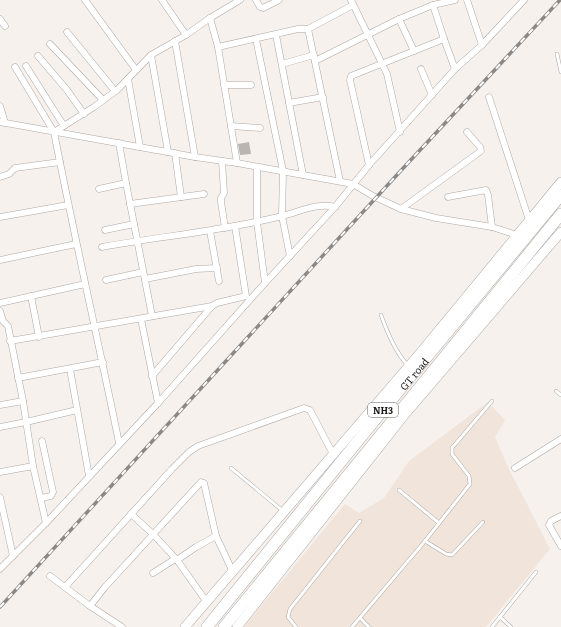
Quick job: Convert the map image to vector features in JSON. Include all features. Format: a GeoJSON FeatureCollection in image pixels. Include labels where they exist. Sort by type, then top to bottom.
{"type":"FeatureCollection","features":[{"type":"Feature","properties":{"kind":"highway","name":"GT road"},"geometry":{"type":"LineString","coordinates":[[207,627],[393,397],[561,195]]}},
{"type":"Feature","properties":{"kind":"highway","name":"GT road"},"geometry":{"type":"LineString","coordinates":[[224,627],[561,214]]}},
{"type":"Feature","properties":{"kind":"main road"},"geometry":{"type":"LineString","coordinates":[[184,627],[408,366],[561,182]]}},
{"type":"Feature","properties":{"kind":"main road"},"geometry":{"type":"LineString","coordinates":[[237,627],[406,413],[557,242],[561,232]]}},
{"type":"Feature","properties":{"kind":"street"},"geometry":{"type":"LineString","coordinates":[[85,0],[136,70]]}},
{"type":"Feature","properties":{"kind":"street"},"geometry":{"type":"LineString","coordinates":[[162,0],[186,35]]}},
{"type":"Feature","properties":{"kind":"street"},"geometry":{"type":"LineString","coordinates":[[54,132],[84,114],[115,92],[150,55],[186,35],[210,18],[240,0]]}},
{"type":"Feature","properties":{"kind":"street"},"geometry":{"type":"LineString","coordinates":[[256,0],[260,7],[263,8],[279,0]]}},
{"type":"Feature","properties":{"kind":"street"},"geometry":{"type":"LineString","coordinates":[[282,64],[315,58],[399,19],[433,5],[455,0]]}},
{"type":"Feature","properties":{"kind":"street"},"geometry":{"type":"LineString","coordinates":[[467,0],[482,45]]}},
{"type":"Feature","properties":{"kind":"street"},"geometry":{"type":"LineString","coordinates":[[0,569],[46,523],[119,443],[158,403],[265,282],[335,207],[369,165],[432,95],[456,69],[482,45],[523,0]]}},
{"type":"Feature","properties":{"kind":"street"},"geometry":{"type":"LineString","coordinates":[[218,47],[298,29],[308,29],[352,2],[383,64],[389,82],[400,132]]}},
{"type":"Feature","properties":{"kind":"street"},"geometry":{"type":"LineString","coordinates":[[433,5],[456,69]]}},
{"type":"Feature","properties":{"kind":"street"},"geometry":{"type":"LineString","coordinates":[[210,18],[218,47],[237,163]]}},
{"type":"Feature","properties":{"kind":"street"},"geometry":{"type":"LineString","coordinates":[[0,19],[5,26]]}},
{"type":"Feature","properties":{"kind":"street"},"geometry":{"type":"LineString","coordinates":[[399,19],[414,51]]}},
{"type":"Feature","properties":{"kind":"street"},"geometry":{"type":"LineString","coordinates":[[308,29],[340,181]]}},
{"type":"Feature","properties":{"kind":"street"},"geometry":{"type":"LineString","coordinates":[[67,32],[115,92]]}},
{"type":"Feature","properties":{"kind":"street"},"geometry":{"type":"LineString","coordinates":[[276,35],[303,174]]}},
{"type":"Feature","properties":{"kind":"street"},"geometry":{"type":"LineString","coordinates":[[256,39],[283,171],[282,216],[290,256]]}},
{"type":"Feature","properties":{"kind":"street"},"geometry":{"type":"LineString","coordinates":[[369,165],[350,77],[353,74],[383,64],[444,39]]}},
{"type":"Feature","properties":{"kind":"street"},"geometry":{"type":"LineString","coordinates":[[175,41],[195,157]]}},
{"type":"Feature","properties":{"kind":"street"},"geometry":{"type":"LineString","coordinates":[[50,44],[103,100]]}},
{"type":"Feature","properties":{"kind":"street"},"geometry":{"type":"LineString","coordinates":[[150,55],[181,197]]}},
{"type":"Feature","properties":{"kind":"street"},"geometry":{"type":"LineString","coordinates":[[38,56],[68,90],[84,114]]}},
{"type":"Feature","properties":{"kind":"street"},"geometry":{"type":"LineString","coordinates":[[26,66],[64,126]]}},
{"type":"Feature","properties":{"kind":"street"},"geometry":{"type":"LineString","coordinates":[[15,68],[54,132],[68,206],[103,362],[119,443]]}},
{"type":"Feature","properties":{"kind":"street"},"geometry":{"type":"LineString","coordinates":[[421,69],[432,95]]}},
{"type":"Feature","properties":{"kind":"street"},"geometry":{"type":"LineString","coordinates":[[128,79],[140,147]]}},
{"type":"Feature","properties":{"kind":"street"},"geometry":{"type":"LineString","coordinates":[[224,85],[251,85]]}},
{"type":"Feature","properties":{"kind":"street"},"geometry":{"type":"LineString","coordinates":[[289,103],[323,97]]}},
{"type":"Feature","properties":{"kind":"street"},"geometry":{"type":"LineString","coordinates":[[489,98],[529,220]]}},
{"type":"Feature","properties":{"kind":"street"},"geometry":{"type":"LineString","coordinates":[[0,106],[3,122],[195,157],[340,181],[353,184],[373,196],[401,209],[436,218],[492,227],[517,235]]}},
{"type":"Feature","properties":{"kind":"street"},"geometry":{"type":"LineString","coordinates":[[231,126],[260,128]]}},
{"type":"Feature","properties":{"kind":"street"},"geometry":{"type":"LineString","coordinates":[[401,209],[481,151],[480,147],[467,132]]}},
{"type":"Feature","properties":{"kind":"street"},"geometry":{"type":"LineString","coordinates":[[119,143],[152,316]]}},
{"type":"Feature","properties":{"kind":"street"},"geometry":{"type":"LineString","coordinates":[[222,161],[224,192],[221,202],[226,228]]}},
{"type":"Feature","properties":{"kind":"street"},"geometry":{"type":"LineString","coordinates":[[0,177],[9,174],[15,168],[60,162]]}},
{"type":"Feature","properties":{"kind":"street"},"geometry":{"type":"LineString","coordinates":[[257,167],[257,222],[265,282]]}},
{"type":"Feature","properties":{"kind":"street"},"geometry":{"type":"LineString","coordinates":[[99,190],[126,183]]}},
{"type":"Feature","properties":{"kind":"street"},"geometry":{"type":"LineString","coordinates":[[448,197],[486,190],[492,227]]}},
{"type":"Feature","properties":{"kind":"street"},"geometry":{"type":"LineString","coordinates":[[130,204],[204,194]]}},
{"type":"Feature","properties":{"kind":"street"},"geometry":{"type":"LineString","coordinates":[[102,247],[226,228],[257,222],[324,205],[335,207]]}},
{"type":"Feature","properties":{"kind":"street"},"geometry":{"type":"LineString","coordinates":[[0,217],[68,206]]}},
{"type":"Feature","properties":{"kind":"street"},"geometry":{"type":"LineString","coordinates":[[106,230],[134,224]]}},
{"type":"Feature","properties":{"kind":"street"},"geometry":{"type":"LineString","coordinates":[[152,376],[212,306],[216,303],[246,296],[234,226]]}},
{"type":"Feature","properties":{"kind":"street"},"geometry":{"type":"LineString","coordinates":[[210,231],[219,281]]}},
{"type":"Feature","properties":{"kind":"street"},"geometry":{"type":"LineString","coordinates":[[0,260],[76,244]]}},
{"type":"Feature","properties":{"kind":"street"},"geometry":{"type":"LineString","coordinates":[[106,280],[196,269],[217,268]]}},
{"type":"Feature","properties":{"kind":"street"},"geometry":{"type":"LineString","coordinates":[[0,302],[85,284]]}},
{"type":"Feature","properties":{"kind":"street"},"geometry":{"type":"LineString","coordinates":[[31,296],[39,337]]}},
{"type":"Feature","properties":{"kind":"street"},"geometry":{"type":"LineString","coordinates":[[10,341],[212,306]]}},
{"type":"Feature","properties":{"kind":"street"},"geometry":{"type":"LineString","coordinates":[[0,311],[3,321],[8,326],[23,401],[33,466],[46,523]]}},
{"type":"Feature","properties":{"kind":"street"},"geometry":{"type":"LineString","coordinates":[[141,318],[158,403]]}},
{"type":"Feature","properties":{"kind":"street"},"geometry":{"type":"LineString","coordinates":[[18,378],[103,362]]}},
{"type":"Feature","properties":{"kind":"street"},"geometry":{"type":"LineString","coordinates":[[70,369],[89,476]]}},
{"type":"Feature","properties":{"kind":"street"},"geometry":{"type":"LineString","coordinates":[[0,405],[23,401]]}},
{"type":"Feature","properties":{"kind":"street"},"geometry":{"type":"LineString","coordinates":[[66,586],[172,469],[194,448],[300,409],[307,408],[310,410],[333,454]]}},
{"type":"Feature","properties":{"kind":"street"},"geometry":{"type":"LineString","coordinates":[[0,427],[77,410]]}},
{"type":"Feature","properties":{"kind":"street"},"geometry":{"type":"LineString","coordinates":[[515,468],[561,439]]}},
{"type":"Feature","properties":{"kind":"street"},"geometry":{"type":"LineString","coordinates":[[41,498],[51,496],[53,492],[42,441]]}},
{"type":"Feature","properties":{"kind":"street"},"geometry":{"type":"LineString","coordinates":[[0,472],[33,466]]}},
{"type":"Feature","properties":{"kind":"street"},"geometry":{"type":"LineString","coordinates":[[90,606],[105,587],[201,482],[204,483],[216,536],[232,570]]}},
{"type":"Feature","properties":{"kind":"street"},"geometry":{"type":"LineString","coordinates":[[0,497],[13,556]]}},
{"type":"Feature","properties":{"kind":"street"},"geometry":{"type":"LineString","coordinates":[[131,514],[153,534],[176,559],[206,602]]}},
{"type":"Feature","properties":{"kind":"street"},"geometry":{"type":"LineString","coordinates":[[561,516],[549,523],[550,527],[558,534],[561,546]]}},
{"type":"Feature","properties":{"kind":"street"},"geometry":{"type":"LineString","coordinates":[[153,573],[216,536]]}},
{"type":"Feature","properties":{"kind":"street"},"geometry":{"type":"LineString","coordinates":[[50,576],[66,586],[90,606],[122,627]]}},
{"type":"Feature","properties":{"kind":"lane"},"geometry":{"type":"LineString","coordinates":[[557,54],[561,72]]}},
{"type":"Feature","properties":{"kind":"lane"},"geometry":{"type":"LineString","coordinates":[[381,315],[394,347],[408,366]]}},
{"type":"Feature","properties":{"kind":"lane"},"geometry":{"type":"LineString","coordinates":[[556,391],[561,395]]}},
{"type":"Feature","properties":{"kind":"lane"},"geometry":{"type":"LineString","coordinates":[[352,627],[466,489],[470,482],[469,476],[452,454],[452,448],[492,402]]}},
{"type":"Feature","properties":{"kind":"lane"},"geometry":{"type":"LineString","coordinates":[[231,468],[283,511]]}},
{"type":"Feature","properties":{"kind":"lane"},"geometry":{"type":"LineString","coordinates":[[399,490],[439,523]]}},
{"type":"Feature","properties":{"kind":"lane"},"geometry":{"type":"LineString","coordinates":[[296,627],[288,617],[290,609],[360,521]]}},
{"type":"Feature","properties":{"kind":"lane"},"geometry":{"type":"LineString","coordinates":[[425,540],[446,554],[452,555],[483,522]]}},
{"type":"Feature","properties":{"kind":"lane"},"geometry":{"type":"LineString","coordinates":[[492,627],[536,572]]}},
{"type":"Feature","properties":{"kind":"lane"},"geometry":{"type":"LineString","coordinates":[[500,617],[511,627]]}},
{"type":"Feature","properties":{"kind":"lane"},"geometry":{"type":"LineString","coordinates":[[360,618],[369,627]]}},
{"type":"Feature","properties":{"kind":"shaded area"},"geometry":{"type":"Polygon","coordinates":[[[488,402],[505,420],[495,437],[507,465],[550,549],[486,627],[244,627],[345,504],[359,513],[384,498],[409,461],[488,402]]]}},
{"type":"Feature","properties":{"kind":"building"},"geometry":{"type":"Polygon","coordinates":[[[249,142],[251,154],[240,155],[238,144],[249,142]]]}},
{"type":"Feature","properties":{"kind":"railway"},"geometry":{"type":"LineString","coordinates":[[0,607],[407,164],[560,0]]}}]}
